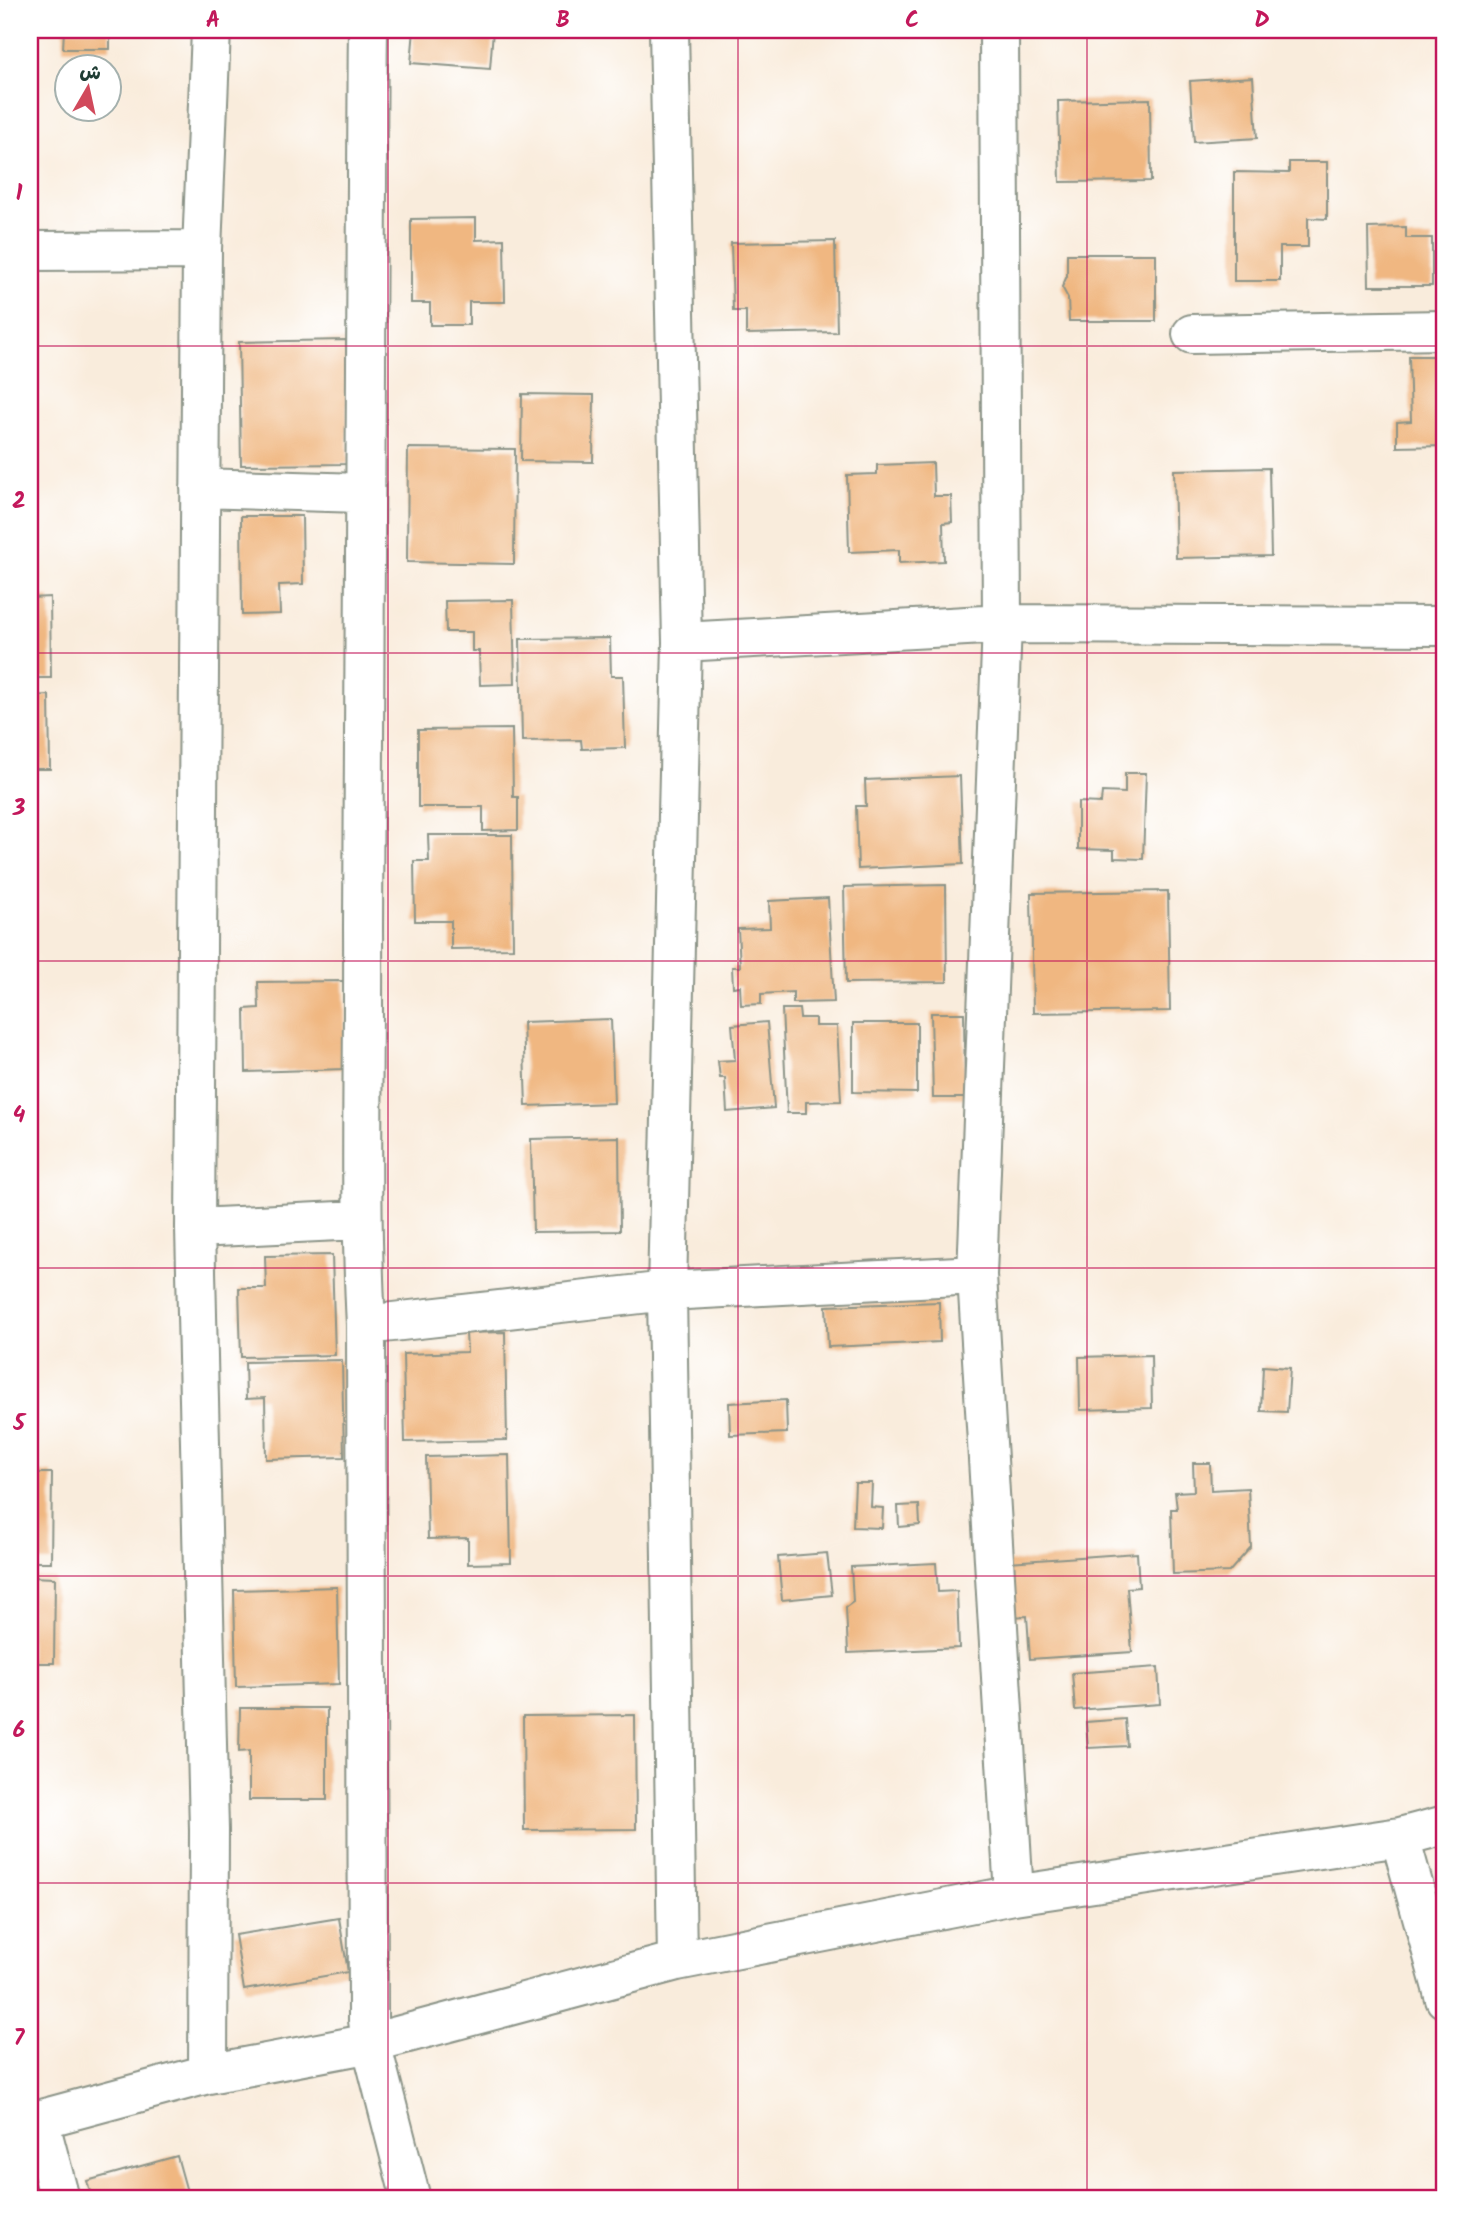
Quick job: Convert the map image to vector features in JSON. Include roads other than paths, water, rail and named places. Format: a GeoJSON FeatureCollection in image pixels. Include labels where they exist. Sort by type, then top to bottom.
{"type":"FeatureCollection","features":[{"type":"Feature","properties":{"kind":"street"},"geometry":{"type":"LineString","coordinates":[[208,2074],[209,1816],[195,1228],[202,250],[211,30]]}},
{"type":"Feature","properties":{"kind":"street"},"geometry":{"type":"LineString","coordinates":[[368,30],[361,493],[364,1057],[360,1220],[366,1325],[371,2043],[411,2199]]}},
{"type":"Feature","properties":{"kind":"street"},"geometry":{"type":"LineString","coordinates":[[669,30],[682,642],[667,1291],[677,1961]]}},
{"type":"Feature","properties":{"kind":"street"},"geometry":{"type":"LineString","coordinates":[[999,30],[1002,624],[977,1275],[1014,1895]]}},
{"type":"Feature","properties":{"kind":"street"},"geometry":{"type":"LineString","coordinates":[[30,251],[202,250]]}},
{"type":"Feature","properties":{"kind":"street"},"geometry":{"type":"LineString","coordinates":[[1192,334],[1445,330]]}},
{"type":"Feature","properties":{"kind":"street"},"geometry":{"type":"LineString","coordinates":[[200,488],[361,493]]}},
{"type":"Feature","properties":{"kind":"street"},"geometry":{"type":"LineString","coordinates":[[682,642],[1002,624],[1445,626]]}},
{"type":"Feature","properties":{"kind":"street"},"geometry":{"type":"LineString","coordinates":[[195,1228],[360,1220]]}},
{"type":"Feature","properties":{"kind":"street"},"geometry":{"type":"LineString","coordinates":[[366,1325],[667,1291],[977,1275]]}},
{"type":"Feature","properties":{"kind":"street"},"geometry":{"type":"LineString","coordinates":[[60,2199],[34,2121],[208,2074],[371,2043],[677,1961],[1014,1895],[1400,1837],[1445,1825]]}},
{"type":"Feature","properties":{"kind":"street"},"geometry":{"type":"LineString","coordinates":[[1400,1837],[1445,1999]]}}]}
